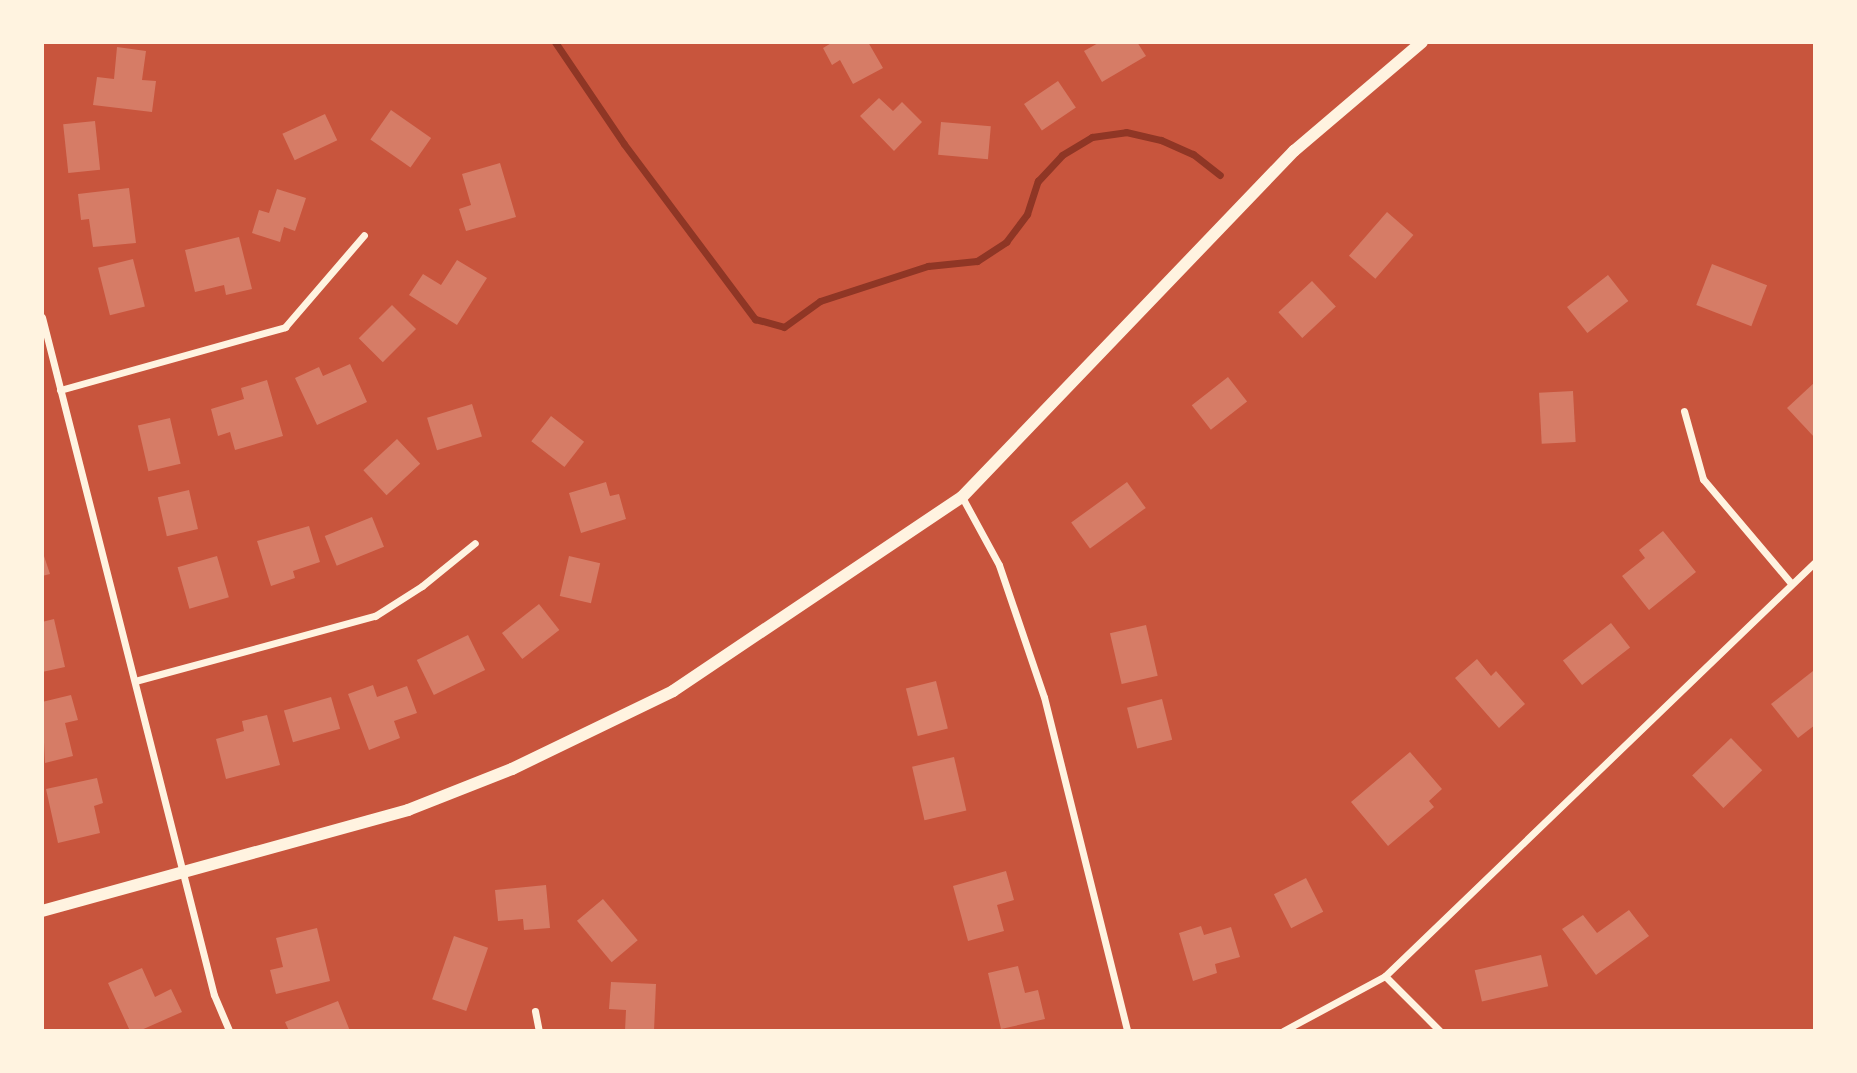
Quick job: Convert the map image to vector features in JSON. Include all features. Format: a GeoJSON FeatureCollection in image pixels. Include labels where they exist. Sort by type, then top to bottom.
{"type":"FeatureCollection","features":[{"type":"Feature","properties":{"kind":"street"},"geometry":{"type":"LineString","coordinates":[[42,912],[408,810],[525,763],[673,691],[962,497],[1294,151],[1422,42]]}},
{"type":"Feature","properties":{"kind":"street"},"geometry":{"type":"LineString","coordinates":[[60,390],[285,327],[364,235]]}},
{"type":"Feature","properties":{"kind":"street"},"geometry":{"type":"LineString","coordinates":[[42,317],[214,995],[229,1031]]}},
{"type":"Feature","properties":{"kind":"street"},"geometry":{"type":"LineString","coordinates":[[1684,411],[1703,479],[1791,583]]}},
{"type":"Feature","properties":{"kind":"street"},"geometry":{"type":"LineString","coordinates":[[962,497],[999,565],[1044,697],[1127,1031]]}},
{"type":"Feature","properties":{"kind":"street"},"geometry":{"type":"LineString","coordinates":[[135,681],[375,616],[422,586],[475,543]]}},
{"type":"Feature","properties":{"kind":"street"},"geometry":{"type":"LineString","coordinates":[[1283,1031],[1385,976],[1815,562]]}},
{"type":"Feature","properties":{"kind":"street"},"geometry":{"type":"LineString","coordinates":[[1385,976],[1440,1031]]}},
{"type":"Feature","properties":{"kind":"street"},"geometry":{"type":"LineString","coordinates":[[535,1011],[539,1031]]}},
{"type":"Feature","properties":{"kind":"building"},"geometry":{"type":"Polygon","coordinates":[[[833,42],[868,42],[883,68],[853,84],[840,60],[832,65],[823,48],[833,42]]]}},
{"type":"Feature","properties":{"kind":"building"},"geometry":{"type":"Polygon","coordinates":[[[1100,42],[1137,42],[1146,56],[1102,82],[1084,51],[1100,42]]]}},
{"type":"Feature","properties":{"kind":"building"},"geometry":{"type":"Polygon","coordinates":[[[117,47],[146,51],[142,80],[156,81],[152,112],[93,105],[97,77],[114,79],[117,47]]]}},
{"type":"Feature","properties":{"kind":"building"},"geometry":{"type":"Polygon","coordinates":[[[1058,81],[1076,108],[1042,130],[1024,104],[1058,81]]]}},
{"type":"Feature","properties":{"kind":"building"},"geometry":{"type":"Polygon","coordinates":[[[879,98],[893,111],[902,102],[922,122],[894,151],[860,116],[879,98]]]}},
{"type":"Feature","properties":{"kind":"building"},"geometry":{"type":"Polygon","coordinates":[[[391,110],[431,138],[410,168],[370,139],[391,110]]]}},
{"type":"Feature","properties":{"kind":"building"},"geometry":{"type":"Polygon","coordinates":[[[325,114],[337,140],[295,160],[282,134],[325,114]]]}},
{"type":"Feature","properties":{"kind":"building"},"geometry":{"type":"Polygon","coordinates":[[[95,121],[100,170],[68,173],[63,124],[95,121]]]}},
{"type":"Feature","properties":{"kind":"building"},"geometry":{"type":"Polygon","coordinates":[[[941,122],[991,126],[988,159],[938,155],[941,122]]]}},
{"type":"Feature","properties":{"kind":"building"},"geometry":{"type":"Polygon","coordinates":[[[500,163],[516,217],[466,231],[459,209],[471,205],[462,174],[500,163]]]}},
{"type":"Feature","properties":{"kind":"building"},"geometry":{"type":"Polygon","coordinates":[[[129,188],[136,243],[93,247],[89,219],[81,220],[78,194],[129,188]]]}},
{"type":"Feature","properties":{"kind":"building"},"geometry":{"type":"Polygon","coordinates":[[[277,189],[306,198],[295,231],[284,227],[280,242],[252,233],[259,210],[269,213],[277,189]]]}},
{"type":"Feature","properties":{"kind":"building"},"geometry":{"type":"Polygon","coordinates":[[[1387,212],[1413,235],[1375,279],[1349,256],[1387,212]]]}},
{"type":"Feature","properties":{"kind":"building"},"geometry":{"type":"Polygon","coordinates":[[[239,237],[252,289],[226,295],[224,285],[195,292],[185,250],[239,237]]]}},
{"type":"Feature","properties":{"kind":"building"},"geometry":{"type":"Polygon","coordinates":[[[133,259],[145,307],[110,315],[98,268],[133,259]]]}},
{"type":"Feature","properties":{"kind":"building"},"geometry":{"type":"Polygon","coordinates":[[[457,260],[487,278],[457,325],[409,295],[423,274],[441,285],[457,260]]]}},
{"type":"Feature","properties":{"kind":"building"},"geometry":{"type":"Polygon","coordinates":[[[1712,264],[1767,285],[1751,326],[1696,305],[1712,264]]]}},
{"type":"Feature","properties":{"kind":"building"},"geometry":{"type":"Polygon","coordinates":[[[1608,275],[1628,301],[1587,333],[1567,307],[1608,275]]]}},
{"type":"Feature","properties":{"kind":"building"},"geometry":{"type":"Polygon","coordinates":[[[1312,281],[1336,307],[1302,338],[1278,312],[1312,281]]]}},
{"type":"Feature","properties":{"kind":"building"},"geometry":{"type":"Polygon","coordinates":[[[392,305],[416,329],[383,362],[359,338],[392,305]]]}},
{"type":"Feature","properties":{"kind":"building"},"geometry":{"type":"Polygon","coordinates":[[[350,364],[367,402],[317,425],[295,378],[319,367],[323,376],[350,364]]]}},
{"type":"Feature","properties":{"kind":"building"},"geometry":{"type":"Polygon","coordinates":[[[1228,377],[1247,401],[1211,430],[1192,405],[1228,377]]]}},
{"type":"Feature","properties":{"kind":"building"},"geometry":{"type":"Polygon","coordinates":[[[267,380],[283,436],[235,450],[230,432],[218,436],[211,409],[244,399],[241,388],[267,380]]]}},
{"type":"Feature","properties":{"kind":"building"},"geometry":{"type":"Polygon","coordinates":[[[1815,382],[1815,438],[1787,408],[1815,382]]]}},
{"type":"Feature","properties":{"kind":"building"},"geometry":{"type":"Polygon","coordinates":[[[1573,391],[1576,442],[1542,444],[1539,393],[1573,391]]]}},
{"type":"Feature","properties":{"kind":"building"},"geometry":{"type":"Polygon","coordinates":[[[472,404],[482,437],[437,450],[427,418],[472,404]]]}},
{"type":"Feature","properties":{"kind":"building"},"geometry":{"type":"Polygon","coordinates":[[[551,416],[584,442],[564,467],[531,441],[551,416]]]}},
{"type":"Feature","properties":{"kind":"building"},"geometry":{"type":"Polygon","coordinates":[[[170,418],[181,464],[148,471],[138,425],[170,418]]]}},
{"type":"Feature","properties":{"kind":"building"},"geometry":{"type":"Polygon","coordinates":[[[397,439],[420,464],[387,495],[363,470],[397,439]]]}},
{"type":"Feature","properties":{"kind":"building"},"geometry":{"type":"Polygon","coordinates":[[[606,482],[610,496],[619,494],[626,519],[581,533],[569,493],[606,482]]]}},
{"type":"Feature","properties":{"kind":"building"},"geometry":{"type":"Polygon","coordinates":[[[1127,482],[1146,508],[1090,548],[1071,523],[1127,482]]]}},
{"type":"Feature","properties":{"kind":"building"},"geometry":{"type":"Polygon","coordinates":[[[189,490],[198,529],[167,536],[158,497],[189,490]]]}},
{"type":"Feature","properties":{"kind":"building"},"geometry":{"type":"Polygon","coordinates":[[[372,517],[384,547],[337,566],[325,536],[372,517]]]}},
{"type":"Feature","properties":{"kind":"building"},"geometry":{"type":"Polygon","coordinates":[[[309,526],[320,562],[293,571],[295,578],[271,586],[257,541],[309,526]]]}},
{"type":"Feature","properties":{"kind":"building"},"geometry":{"type":"Polygon","coordinates":[[[1663,531],[1696,572],[1649,610],[1622,576],[1645,558],[1639,550],[1663,531]]]}},
{"type":"Feature","properties":{"kind":"building"},"geometry":{"type":"Polygon","coordinates":[[[42,550],[50,574],[42,576],[42,550]]]}},
{"type":"Feature","properties":{"kind":"building"},"geometry":{"type":"Polygon","coordinates":[[[217,556],[229,597],[189,609],[178,567],[217,556]]]}},
{"type":"Feature","properties":{"kind":"building"},"geometry":{"type":"Polygon","coordinates":[[[569,556],[600,563],[591,603],[560,596],[569,556]]]}},
{"type":"Feature","properties":{"kind":"building"},"geometry":{"type":"Polygon","coordinates":[[[539,604],[559,630],[522,659],[502,633],[539,604]]]}},
{"type":"Feature","properties":{"kind":"building"},"geometry":{"type":"Polygon","coordinates":[[[54,619],[65,667],[42,672],[42,622],[54,619]]]}},
{"type":"Feature","properties":{"kind":"building"},"geometry":{"type":"Polygon","coordinates":[[[1611,623],[1630,647],[1582,685],[1563,661],[1611,623]]]}},
{"type":"Feature","properties":{"kind":"building"},"geometry":{"type":"Polygon","coordinates":[[[1146,625],[1158,676],[1122,684],[1110,633],[1146,625]]]}},
{"type":"Feature","properties":{"kind":"building"},"geometry":{"type":"Polygon","coordinates":[[[468,635],[485,670],[434,695],[417,660],[468,635]]]}},
{"type":"Feature","properties":{"kind":"building"},"geometry":{"type":"Polygon","coordinates":[[[1477,659],[1491,676],[1496,671],[1525,704],[1499,728],[1455,678],[1477,659]]]}},
{"type":"Feature","properties":{"kind":"building"},"geometry":{"type":"Polygon","coordinates":[[[1813,671],[1815,725],[1798,738],[1771,704],[1813,671]]]}},
{"type":"Feature","properties":{"kind":"building"},"geometry":{"type":"Polygon","coordinates":[[[936,681],[948,729],[918,736],[906,688],[936,681]]]}},
{"type":"Feature","properties":{"kind":"building"},"geometry":{"type":"Polygon","coordinates":[[[373,685],[377,697],[407,686],[417,713],[394,721],[400,738],[369,750],[348,694],[373,685]]]}},
{"type":"Feature","properties":{"kind":"building"},"geometry":{"type":"Polygon","coordinates":[[[71,695],[78,720],[65,723],[73,756],[45,763],[42,702],[71,695]]]}},
{"type":"Feature","properties":{"kind":"building"},"geometry":{"type":"Polygon","coordinates":[[[331,697],[340,729],[293,742],[284,711],[331,697]]]}},
{"type":"Feature","properties":{"kind":"building"},"geometry":{"type":"Polygon","coordinates":[[[1162,699],[1172,740],[1137,748],[1127,708],[1162,699]]]}},
{"type":"Feature","properties":{"kind":"building"},"geometry":{"type":"Polygon","coordinates":[[[267,715],[280,765],[226,779],[216,739],[244,731],[242,721],[267,715]]]}},
{"type":"Feature","properties":{"kind":"building"},"geometry":{"type":"Polygon","coordinates":[[[1731,738],[1762,770],[1723,808],[1692,776],[1731,738]]]}},
{"type":"Feature","properties":{"kind":"building"},"geometry":{"type":"Polygon","coordinates":[[[1410,752],[1442,789],[1429,801],[1434,807],[1388,846],[1351,802],[1410,752]]]}},
{"type":"Feature","properties":{"kind":"building"},"geometry":{"type":"Polygon","coordinates":[[[954,757],[966,811],[924,820],[912,767],[954,757]]]}},
{"type":"Feature","properties":{"kind":"building"},"geometry":{"type":"Polygon","coordinates":[[[97,778],[103,803],[94,806],[100,833],[58,843],[46,789],[97,778]]]}},
{"type":"Feature","properties":{"kind":"building"},"geometry":{"type":"Polygon","coordinates":[[[1006,871],[1014,900],[997,905],[1004,931],[968,941],[953,886],[1006,871]]]}},
{"type":"Feature","properties":{"kind":"building"},"geometry":{"type":"Polygon","coordinates":[[[1306,878],[1323,912],[1291,928],[1274,894],[1306,878]]]}},
{"type":"Feature","properties":{"kind":"building"},"geometry":{"type":"Polygon","coordinates":[[[546,885],[550,928],[524,930],[523,919],[498,921],[495,890],[546,885]]]}},
{"type":"Feature","properties":{"kind":"building"},"geometry":{"type":"Polygon","coordinates":[[[603,899],[638,940],[612,962],[577,921],[603,899]]]}},
{"type":"Feature","properties":{"kind":"building"},"geometry":{"type":"Polygon","coordinates":[[[1629,910],[1649,936],[1596,975],[1562,929],[1583,915],[1597,933],[1629,910]]]}},
{"type":"Feature","properties":{"kind":"building"},"geometry":{"type":"Polygon","coordinates":[[[1201,926],[1204,935],[1231,927],[1240,957],[1215,964],[1217,973],[1193,981],[1179,933],[1201,926]]]}},
{"type":"Feature","properties":{"kind":"building"},"geometry":{"type":"Polygon","coordinates":[[[317,928],[330,981],[276,994],[270,970],[283,967],[276,938],[317,928]]]}},
{"type":"Feature","properties":{"kind":"building"},"geometry":{"type":"Polygon","coordinates":[[[454,936],[488,948],[466,1011],[432,999],[454,936]]]}},
{"type":"Feature","properties":{"kind":"building"},"geometry":{"type":"Polygon","coordinates":[[[1541,955],[1548,986],[1482,1001],[1475,970],[1541,955]]]}},
{"type":"Feature","properties":{"kind":"building"},"geometry":{"type":"Polygon","coordinates":[[[1018,966],[1025,993],[1038,990],[1045,1019],[1001,1029],[988,973],[1018,966]]]}},
{"type":"Feature","properties":{"kind":"building"},"geometry":{"type":"Polygon","coordinates":[[[142,968],[155,997],[171,989],[182,1012],[139,1031],[130,1031],[108,983],[142,968]]]}},
{"type":"Feature","properties":{"kind":"building"},"geometry":{"type":"Polygon","coordinates":[[[611,982],[656,984],[654,1031],[625,1031],[626,1010],[609,1009],[611,982]]]}},
{"type":"Feature","properties":{"kind":"building"},"geometry":{"type":"Polygon","coordinates":[[[338,1001],[350,1031],[289,1031],[285,1022],[338,1001]]]}},
{"type":"Feature","properties":{"kind":"waterway"},"geometry":{"type":"LineString","coordinates":[[555,42],[624,144],[755,319],[784,327],[820,301],[928,266],[977,261],[1006,242],[1027,214],[1038,181],[1062,155],[1092,137],[1126,132],[1161,140],[1193,154],[1220,175]]}}]}
